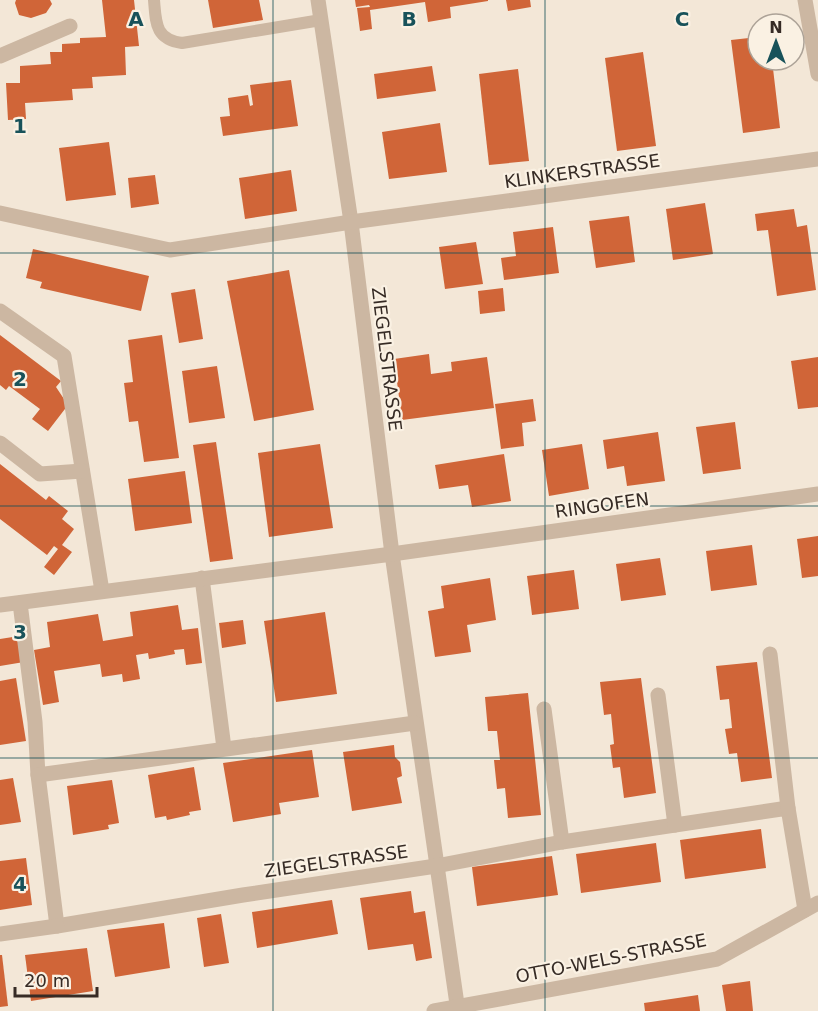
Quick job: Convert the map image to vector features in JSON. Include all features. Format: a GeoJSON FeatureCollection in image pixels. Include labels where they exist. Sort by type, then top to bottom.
{"type":"FeatureCollection","features":[{"type":"Feature","properties":{"kind":"street","name":"ZIEGELSTRASSE"},"geometry":{"type":"LineString","coordinates":[[318,0],[351,222],[415,723],[458,1009]]}},
{"type":"Feature","properties":{"kind":"street"},"geometry":{"type":"LineString","coordinates":[[805,0],[818,74]]}},
{"type":"Feature","properties":{"kind":"street"},"geometry":{"type":"LineString","coordinates":[[0,56],[70,26]]}},
{"type":"Feature","properties":{"kind":"street","name":"KLINKERSTRASSE"},"geometry":{"type":"LineString","coordinates":[[0,213],[170,250],[351,222],[818,159]]}},
{"type":"Feature","properties":{"kind":"street"},"geometry":{"type":"LineString","coordinates":[[0,311],[64,356],[102,591]]}},
{"type":"Feature","properties":{"kind":"street"},"geometry":{"type":"LineString","coordinates":[[0,443],[40,474],[82,471]]}},
{"type":"Feature","properties":{"kind":"street","name":"RINGOFEN"},"geometry":{"type":"LineString","coordinates":[[0,605],[392,554],[818,494]]}},
{"type":"Feature","properties":{"kind":"street"},"geometry":{"type":"LineString","coordinates":[[202,578],[224,748]]}},
{"type":"Feature","properties":{"kind":"street"},"geometry":{"type":"LineString","coordinates":[[20,603],[57,926]]}},
{"type":"Feature","properties":{"kind":"street"},"geometry":{"type":"LineString","coordinates":[[770,654],[788,808],[811,906]]}},
{"type":"Feature","properties":{"kind":"street"},"geometry":{"type":"LineString","coordinates":[[658,695],[675,825]]}},
{"type":"Feature","properties":{"kind":"street"},"geometry":{"type":"LineString","coordinates":[[544,709],[562,842]]}},
{"type":"Feature","properties":{"kind":"street"},"geometry":{"type":"LineString","coordinates":[[38,775],[415,723]]}},
{"type":"Feature","properties":{"kind":"street","name":"ZIEGELSTRASSE"},"geometry":{"type":"LineString","coordinates":[[0,934],[436,866],[562,842],[788,808]]}},
{"type":"Feature","properties":{"kind":"street","name":"OTTO-WELS-STRASSE"},"geometry":{"type":"LineString","coordinates":[[434,1011],[458,1009],[717,959],[811,906]]}},
{"type":"Feature","properties":{"kind":"lane"},"geometry":{"type":"LineString","coordinates":[[154,0],[159,30],[165,38],[182,43],[321,20]]}},
{"type":"Feature","properties":{"kind":"building"},"geometry":{"type":"Polygon","coordinates":[[[16,0],[50,0],[52,4],[46,13],[31,18],[19,15],[16,0]]]}},
{"type":"Feature","properties":{"kind":"building"},"geometry":{"type":"Polygon","coordinates":[[[102,0],[134,0],[139,46],[125,47],[126,75],[92,77],[93,88],[72,89],[73,100],[25,103],[26,119],[8,120],[6,83],[20,83],[20,66],[51,64],[50,52],[62,52],[62,44],[80,43],[80,38],[106,37],[102,0]]]}},
{"type":"Feature","properties":{"kind":"building"},"geometry":{"type":"Polygon","coordinates":[[[208,0],[259,0],[263,20],[213,28],[208,0]]]}},
{"type":"Feature","properties":{"kind":"building"},"geometry":{"type":"Polygon","coordinates":[[[355,0],[488,1],[450,7],[451,18],[428,22],[425,2],[370,10],[372,29],[360,31],[357,8],[370,7],[369,5],[356,7],[355,0]]]}},
{"type":"Feature","properties":{"kind":"building"},"geometry":{"type":"Polygon","coordinates":[[[506,0],[530,0],[531,7],[508,11],[506,0]]]}},
{"type":"Feature","properties":{"kind":"building"},"geometry":{"type":"Polygon","coordinates":[[[746,38],[746,72],[773,72],[780,128],[743,133],[731,40],[746,38]]]}},
{"type":"Feature","properties":{"kind":"building"},"geometry":{"type":"Polygon","coordinates":[[[643,52],[656,146],[617,151],[605,58],[643,52]]]}},
{"type":"Feature","properties":{"kind":"building"},"geometry":{"type":"Polygon","coordinates":[[[432,66],[436,91],[377,99],[374,74],[432,66]]]}},
{"type":"Feature","properties":{"kind":"building"},"geometry":{"type":"Polygon","coordinates":[[[518,69],[529,161],[489,165],[479,74],[518,69]]]}},
{"type":"Feature","properties":{"kind":"building"},"geometry":{"type":"Polygon","coordinates":[[[291,80],[298,126],[223,136],[220,117],[230,116],[228,98],[248,95],[250,106],[253,105],[250,85],[291,80]]]}},
{"type":"Feature","properties":{"kind":"building"},"geometry":{"type":"Polygon","coordinates":[[[440,123],[447,172],[389,179],[382,132],[440,123]]]}},
{"type":"Feature","properties":{"kind":"building"},"geometry":{"type":"Polygon","coordinates":[[[109,142],[116,195],[66,201],[59,148],[109,142]]]}},
{"type":"Feature","properties":{"kind":"building"},"geometry":{"type":"Polygon","coordinates":[[[291,170],[297,211],[245,219],[239,178],[291,170]]]}},
{"type":"Feature","properties":{"kind":"building"},"geometry":{"type":"Polygon","coordinates":[[[155,175],[159,204],[131,208],[128,178],[155,175]]]}},
{"type":"Feature","properties":{"kind":"building"},"geometry":{"type":"Polygon","coordinates":[[[705,203],[713,254],[673,260],[666,209],[705,203]]]}},
{"type":"Feature","properties":{"kind":"building"},"geometry":{"type":"Polygon","coordinates":[[[794,209],[797,227],[807,225],[816,290],[777,296],[768,230],[757,231],[755,214],[794,209]]]}},
{"type":"Feature","properties":{"kind":"building"},"geometry":{"type":"Polygon","coordinates":[[[629,216],[635,262],[596,268],[589,221],[629,216]]]}},
{"type":"Feature","properties":{"kind":"building"},"geometry":{"type":"Polygon","coordinates":[[[553,227],[559,273],[504,280],[501,258],[516,256],[513,232],[553,227]]]}},
{"type":"Feature","properties":{"kind":"building"},"geometry":{"type":"Polygon","coordinates":[[[476,242],[483,284],[445,289],[439,247],[476,242]]]}},
{"type":"Feature","properties":{"kind":"building"},"geometry":{"type":"Polygon","coordinates":[[[33,249],[149,276],[141,311],[40,288],[42,282],[26,278],[33,249]]]}},
{"type":"Feature","properties":{"kind":"building"},"geometry":{"type":"Polygon","coordinates":[[[289,270],[314,410],[254,421],[227,281],[289,270]]]}},
{"type":"Feature","properties":{"kind":"building"},"geometry":{"type":"Polygon","coordinates":[[[503,288],[505,311],[480,314],[478,291],[503,288]]]}},
{"type":"Feature","properties":{"kind":"building"},"geometry":{"type":"Polygon","coordinates":[[[195,289],[203,339],[179,343],[171,293],[195,289]]]}},
{"type":"Feature","properties":{"kind":"building"},"geometry":{"type":"Polygon","coordinates":[[[0,335],[61,381],[56,387],[68,405],[48,431],[32,419],[40,409],[9,386],[6,390],[0,385],[0,335]]]}},
{"type":"Feature","properties":{"kind":"building"},"geometry":{"type":"Polygon","coordinates":[[[162,335],[179,458],[144,462],[138,421],[129,422],[124,383],[133,382],[128,340],[162,335]]]}},
{"type":"Feature","properties":{"kind":"building"},"geometry":{"type":"Polygon","coordinates":[[[429,354],[431,374],[452,371],[451,362],[487,357],[494,408],[402,420],[394,359],[429,354]]]}},
{"type":"Feature","properties":{"kind":"building"},"geometry":{"type":"Polygon","coordinates":[[[818,357],[818,407],[798,409],[791,361],[818,357]]]}},
{"type":"Feature","properties":{"kind":"building"},"geometry":{"type":"Polygon","coordinates":[[[217,366],[225,418],[189,423],[182,371],[217,366]]]}},
{"type":"Feature","properties":{"kind":"building"},"geometry":{"type":"Polygon","coordinates":[[[533,399],[536,421],[522,423],[524,446],[501,449],[495,404],[533,399]]]}},
{"type":"Feature","properties":{"kind":"building"},"geometry":{"type":"Polygon","coordinates":[[[735,422],[741,469],[703,474],[696,427],[735,422]]]}},
{"type":"Feature","properties":{"kind":"building"},"geometry":{"type":"Polygon","coordinates":[[[658,432],[665,481],[627,486],[624,466],[607,469],[603,440],[658,432]]]}},
{"type":"Feature","properties":{"kind":"building"},"geometry":{"type":"Polygon","coordinates":[[[216,442],[233,559],[210,562],[193,445],[216,442]]]}},
{"type":"Feature","properties":{"kind":"building"},"geometry":{"type":"Polygon","coordinates":[[[320,444],[333,528],[269,537],[258,453],[320,444]]]}},
{"type":"Feature","properties":{"kind":"building"},"geometry":{"type":"Polygon","coordinates":[[[582,444],[589,489],[549,496],[542,450],[582,444]]]}},
{"type":"Feature","properties":{"kind":"building"},"geometry":{"type":"Polygon","coordinates":[[[504,454],[511,501],[472,507],[468,485],[439,489],[435,465],[504,454]]]}},
{"type":"Feature","properties":{"kind":"building"},"geometry":{"type":"Polygon","coordinates":[[[0,464],[46,500],[49,496],[68,511],[62,519],[74,529],[62,545],[72,552],[54,575],[44,567],[58,549],[54,546],[47,555],[0,519],[0,464]]]}},
{"type":"Feature","properties":{"kind":"building"},"geometry":{"type":"Polygon","coordinates":[[[185,471],[192,523],[135,531],[128,479],[185,471]]]}},
{"type":"Feature","properties":{"kind":"building"},"geometry":{"type":"Polygon","coordinates":[[[818,536],[818,576],[802,578],[797,539],[818,536]]]}},
{"type":"Feature","properties":{"kind":"building"},"geometry":{"type":"Polygon","coordinates":[[[752,545],[757,585],[711,591],[706,551],[752,545]]]}},
{"type":"Feature","properties":{"kind":"building"},"geometry":{"type":"Polygon","coordinates":[[[660,558],[666,595],[621,601],[616,564],[660,558]]]}},
{"type":"Feature","properties":{"kind":"building"},"geometry":{"type":"Polygon","coordinates":[[[574,570],[579,609],[532,615],[527,576],[574,570]]]}},
{"type":"Feature","properties":{"kind":"building"},"geometry":{"type":"Polygon","coordinates":[[[490,578],[496,620],[467,625],[471,652],[435,657],[428,611],[444,608],[441,586],[490,578]]]}},
{"type":"Feature","properties":{"kind":"building"},"geometry":{"type":"Polygon","coordinates":[[[178,605],[182,630],[198,628],[202,663],[186,665],[184,649],[174,650],[175,654],[149,659],[148,653],[136,655],[140,679],[123,682],[122,674],[102,677],[100,664],[54,671],[59,702],[43,705],[34,650],[50,647],[47,622],[98,614],[103,641],[133,636],[130,612],[178,605]]]}},
{"type":"Feature","properties":{"kind":"building"},"geometry":{"type":"Polygon","coordinates":[[[325,612],[337,694],[276,702],[264,621],[325,612]]]}},
{"type":"Feature","properties":{"kind":"building"},"geometry":{"type":"Polygon","coordinates":[[[243,620],[246,644],[222,648],[219,623],[243,620]]]}},
{"type":"Feature","properties":{"kind":"building"},"geometry":{"type":"Polygon","coordinates":[[[19,636],[24,662],[0,666],[0,639],[19,636]]]}},
{"type":"Feature","properties":{"kind":"building"},"geometry":{"type":"Polygon","coordinates":[[[757,662],[772,778],[741,782],[737,753],[729,754],[725,729],[732,728],[729,699],[720,700],[716,666],[757,662]]]}},
{"type":"Feature","properties":{"kind":"building"},"geometry":{"type":"Polygon","coordinates":[[[16,678],[26,741],[0,745],[0,681],[16,678]]]}},
{"type":"Feature","properties":{"kind":"building"},"geometry":{"type":"Polygon","coordinates":[[[641,678],[656,793],[624,798],[620,767],[613,768],[610,745],[614,744],[611,714],[604,715],[600,682],[641,678]]]}},
{"type":"Feature","properties":{"kind":"building"},"geometry":{"type":"Polygon","coordinates":[[[528,693],[541,815],[508,818],[505,788],[497,789],[494,760],[500,760],[497,731],[488,731],[485,697],[528,693]]]}},
{"type":"Feature","properties":{"kind":"building"},"geometry":{"type":"Polygon","coordinates":[[[394,745],[395,757],[400,762],[402,776],[397,778],[402,803],[352,811],[343,752],[394,745]]]}},
{"type":"Feature","properties":{"kind":"building"},"geometry":{"type":"Polygon","coordinates":[[[312,750],[319,797],[279,803],[281,814],[233,822],[223,763],[312,750]]]}},
{"type":"Feature","properties":{"kind":"building"},"geometry":{"type":"Polygon","coordinates":[[[194,767],[201,810],[167,820],[166,816],[155,818],[148,775],[194,767]]]}},
{"type":"Feature","properties":{"kind":"building"},"geometry":{"type":"Polygon","coordinates":[[[13,778],[21,822],[0,825],[0,780],[13,778]]]}},
{"type":"Feature","properties":{"kind":"building"},"geometry":{"type":"Polygon","coordinates":[[[112,780],[119,823],[108,825],[109,829],[73,835],[67,786],[112,780]]]}},
{"type":"Feature","properties":{"kind":"building"},"geometry":{"type":"Polygon","coordinates":[[[761,829],[766,868],[685,879],[680,840],[761,829]]]}},
{"type":"Feature","properties":{"kind":"building"},"geometry":{"type":"Polygon","coordinates":[[[656,843],[661,882],[581,893],[576,854],[656,843]]]}},
{"type":"Feature","properties":{"kind":"building"},"geometry":{"type":"Polygon","coordinates":[[[552,856],[558,895],[477,906],[472,867],[552,856]]]}},
{"type":"Feature","properties":{"kind":"building"},"geometry":{"type":"Polygon","coordinates":[[[26,858],[32,905],[0,910],[0,861],[26,858]]]}},
{"type":"Feature","properties":{"kind":"building"},"geometry":{"type":"Polygon","coordinates":[[[411,891],[414,913],[425,911],[432,958],[416,961],[413,944],[368,950],[360,898],[411,891]]]}},
{"type":"Feature","properties":{"kind":"building"},"geometry":{"type":"Polygon","coordinates":[[[332,900],[338,934],[257,948],[252,912],[332,900]]]}},
{"type":"Feature","properties":{"kind":"building"},"geometry":{"type":"Polygon","coordinates":[[[221,914],[229,963],[204,967],[197,918],[221,914]]]}},
{"type":"Feature","properties":{"kind":"building"},"geometry":{"type":"Polygon","coordinates":[[[164,923],[170,968],[115,977],[107,930],[164,923]]]}},
{"type":"Feature","properties":{"kind":"building"},"geometry":{"type":"Polygon","coordinates":[[[87,948],[93,991],[31,1001],[25,955],[87,948]]]}},
{"type":"Feature","properties":{"kind":"building"},"geometry":{"type":"Polygon","coordinates":[[[0,955],[2,955],[8,1006],[0,1007],[0,955]]]}},
{"type":"Feature","properties":{"kind":"building"},"geometry":{"type":"Polygon","coordinates":[[[750,981],[753,1011],[726,1011],[722,985],[750,981]]]}},
{"type":"Feature","properties":{"kind":"building"},"geometry":{"type":"Polygon","coordinates":[[[698,995],[700,1011],[645,1011],[644,1003],[698,995]]]}}]}
